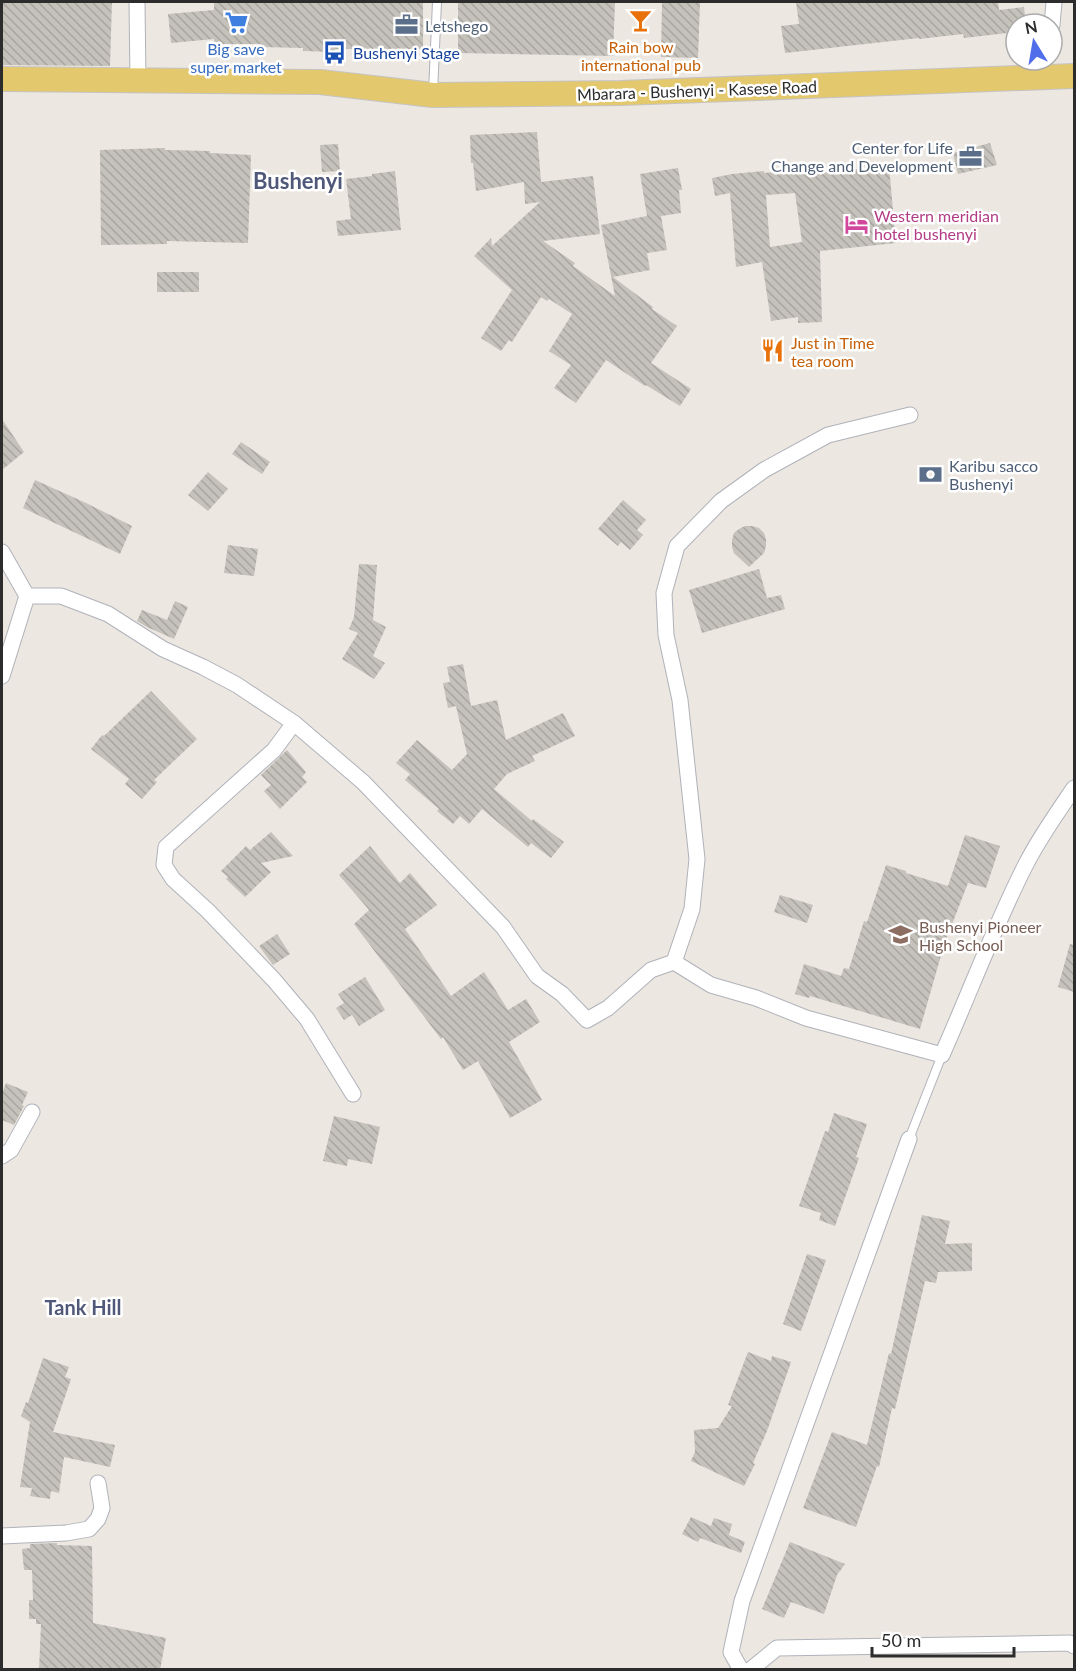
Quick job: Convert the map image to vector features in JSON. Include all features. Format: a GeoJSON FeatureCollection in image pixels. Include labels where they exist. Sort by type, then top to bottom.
{"type":"FeatureCollection","features":[{"type":"Feature","properties":{"kind":"main road","name":"Mbarara - Bushenyi - Kasese Road"},"geometry":{"type":"LineString","coordinates":[[2,79],[320,82],[433,95],[633,92],[1004,71]]}},
{"type":"Feature","properties":{"kind":"main road","name":"Mbarara - Bushenyi - Kasese Road"},"geometry":{"type":"LineString","coordinates":[[1059,72],[1074,76]]}},
{"type":"Feature","properties":{"kind":"street"},"geometry":{"type":"LineString","coordinates":[[137,2],[138,81]]}},
{"type":"Feature","properties":{"kind":"street"},"geometry":{"type":"LineString","coordinates":[[675,962],[692,909],[697,859],[680,700],[666,635],[664,593],[677,546],[721,501],[764,470],[828,435],[910,416]]}},
{"type":"Feature","properties":{"kind":"street"},"geometry":{"type":"LineString","coordinates":[[2,552],[27,596],[2,676]]}},
{"type":"Feature","properties":{"kind":"street"},"geometry":{"type":"LineString","coordinates":[[27,596],[61,596],[108,614],[163,649],[237,686],[294,723],[363,782],[503,927],[537,976],[562,994],[587,1020],[608,1008],[651,970],[675,962]]}},
{"type":"Feature","properties":{"kind":"street"},"geometry":{"type":"LineString","coordinates":[[294,723],[274,750],[166,847],[164,865],[173,879],[208,911],[274,980],[307,1019],[353,1094]]}},
{"type":"Feature","properties":{"kind":"street"},"geometry":{"type":"LineString","coordinates":[[675,962],[711,985],[756,998],[806,1018],[942,1054],[1026,865],[1074,788]]}},
{"type":"Feature","properties":{"kind":"street"},"geometry":{"type":"LineString","coordinates":[[2,1156],[11,1150],[32,1112]]}},
{"type":"Feature","properties":{"kind":"street"},"geometry":{"type":"LineString","coordinates":[[741,1670],[731,1652],[742,1601],[909,1139]]}},
{"type":"Feature","properties":{"kind":"street"},"geometry":{"type":"LineString","coordinates":[[2,1536],[66,1533],[89,1529],[98,1519],[102,1508],[98,1483]]}},
{"type":"Feature","properties":{"kind":"street"},"geometry":{"type":"LineString","coordinates":[[750,1670],[777,1648],[1070,1642],[1074,1646]]}},
{"type":"Feature","properties":{"kind":"lane"},"geometry":{"type":"LineString","coordinates":[[433,95],[437,2]]}},
{"type":"Feature","properties":{"kind":"lane"},"geometry":{"type":"LineString","coordinates":[[909,1139],[942,1054]]}},
{"type":"Feature","properties":{"kind":"building"},"geometry":{"type":"Polygon","coordinates":[[[2,2],[112,2],[110,66],[2,65],[2,2]]]}},
{"type":"Feature","properties":{"kind":"building"},"geometry":{"type":"Polygon","coordinates":[[[214,2],[423,2],[423,49],[335,49],[335,52],[303,51],[303,48],[261,47],[261,44],[214,44],[214,39],[171,43],[168,14],[214,10],[214,2]]]}},
{"type":"Feature","properties":{"kind":"building"},"geometry":{"type":"Polygon","coordinates":[[[458,2],[615,2],[613,56],[458,53],[458,2]]]}},
{"type":"Feature","properties":{"kind":"building"},"geometry":{"type":"Polygon","coordinates":[[[662,2],[700,2],[698,58],[661,57],[662,2]]]}},
{"type":"Feature","properties":{"kind":"building"},"geometry":{"type":"Polygon","coordinates":[[[796,2],[998,2],[999,10],[1024,7],[1025,12],[1004,12],[1004,33],[964,38],[963,34],[785,53],[781,26],[799,24],[796,2]]]}},
{"type":"Feature","properties":{"kind":"building"},"geometry":{"type":"Polygon","coordinates":[[[537,132],[541,182],[593,176],[600,234],[543,241],[575,263],[573,266],[615,296],[601,225],[647,216],[640,174],[678,168],[682,190],[679,190],[681,213],[661,216],[667,250],[647,253],[650,270],[613,277],[677,326],[651,363],[691,389],[680,406],[606,360],[576,403],[554,388],[571,365],[549,351],[572,314],[549,299],[547,301],[541,297],[512,342],[509,340],[501,351],[481,338],[512,290],[474,256],[491,238],[492,246],[540,202],[525,204],[524,182],[476,191],[473,163],[471,163],[470,135],[537,132]]]}},
{"type":"Feature","properties":{"kind":"building"},"geometry":{"type":"Polygon","coordinates":[[[990,143],[997,165],[958,174],[953,153],[990,143]]]}},
{"type":"Feature","properties":{"kind":"building"},"geometry":{"type":"Polygon","coordinates":[[[338,144],[340,171],[322,172],[320,145],[338,144]]]}},
{"type":"Feature","properties":{"kind":"building"},"geometry":{"type":"Polygon","coordinates":[[[165,148],[165,150],[251,155],[248,243],[167,241],[167,244],[101,245],[100,150],[165,148]]]}},
{"type":"Feature","properties":{"kind":"building"},"geometry":{"type":"Polygon","coordinates":[[[889,166],[896,243],[820,251],[822,322],[798,323],[798,317],[771,321],[762,262],[736,267],[730,193],[715,196],[712,178],[732,174],[807,169],[807,174],[889,166]],[[795,193],[766,195],[770,247],[802,242],[795,193]]]}},
{"type":"Feature","properties":{"kind":"building"},"geometry":{"type":"Polygon","coordinates":[[[395,171],[401,230],[338,236],[336,221],[351,219],[346,179],[395,171]]]}},
{"type":"Feature","properties":{"kind":"building"},"geometry":{"type":"Polygon","coordinates":[[[157,272],[199,272],[199,292],[157,292],[157,272]]]}},
{"type":"Feature","properties":{"kind":"building"},"geometry":{"type":"Polygon","coordinates":[[[2,419],[24,452],[2,470],[2,419]]]}},
{"type":"Feature","properties":{"kind":"building"},"geometry":{"type":"Polygon","coordinates":[[[241,442],[270,462],[262,474],[232,454],[241,442]]]}},
{"type":"Feature","properties":{"kind":"building"},"geometry":{"type":"Polygon","coordinates":[[[208,472],[228,489],[208,511],[188,495],[208,472]]]}},
{"type":"Feature","properties":{"kind":"building"},"geometry":{"type":"Polygon","coordinates":[[[35,480],[132,526],[120,554],[23,508],[35,480]]]}},
{"type":"Feature","properties":{"kind":"building"},"geometry":{"type":"Polygon","coordinates":[[[623,500],[646,520],[637,530],[643,535],[630,550],[621,542],[618,546],[598,529],[623,500]]]}},
{"type":"Feature","properties":{"kind":"building"},"geometry":{"type":"Polygon","coordinates":[[[745,526],[759,528],[766,539],[764,553],[749,567],[734,553],[732,547],[734,533],[745,526]]]}},
{"type":"Feature","properties":{"kind":"building"},"geometry":{"type":"Polygon","coordinates":[[[228,545],[258,549],[254,576],[224,573],[228,545]]]}},
{"type":"Feature","properties":{"kind":"building"},"geometry":{"type":"Polygon","coordinates":[[[359,564],[377,565],[373,620],[386,627],[373,656],[385,663],[374,679],[342,659],[358,633],[349,629],[354,617],[359,564]]]}},
{"type":"Feature","properties":{"kind":"building"},"geometry":{"type":"Polygon","coordinates":[[[759,569],[767,598],[781,595],[785,609],[702,633],[689,590],[759,569]]]}},
{"type":"Feature","properties":{"kind":"building"},"geometry":{"type":"Polygon","coordinates":[[[175,601],[188,607],[174,639],[137,621],[142,610],[167,620],[175,601]]]}},
{"type":"Feature","properties":{"kind":"building"},"geometry":{"type":"Polygon","coordinates":[[[463,664],[471,706],[497,700],[506,740],[563,713],[575,736],[532,756],[535,761],[507,774],[494,789],[532,821],[533,819],[564,842],[551,858],[531,843],[528,847],[482,809],[469,824],[460,816],[453,824],[405,780],[410,774],[396,763],[417,740],[452,770],[467,754],[456,706],[448,708],[443,683],[450,682],[447,667],[463,664]]]}},
{"type":"Feature","properties":{"kind":"building"},"geometry":{"type":"Polygon","coordinates":[[[151,691],[197,739],[154,780],[157,782],[142,799],[125,784],[129,779],[91,749],[102,735],[104,736],[151,691]]]}},
{"type":"Feature","properties":{"kind":"building"},"geometry":{"type":"Polygon","coordinates":[[[287,750],[306,772],[302,777],[307,782],[280,809],[264,791],[271,785],[261,775],[287,750]]]}},
{"type":"Feature","properties":{"kind":"building"},"geometry":{"type":"Polygon","coordinates":[[[271,832],[293,856],[261,863],[271,872],[245,897],[221,871],[246,846],[250,850],[271,832]]]}},
{"type":"Feature","properties":{"kind":"building"},"geometry":{"type":"Polygon","coordinates":[[[965,835],[1000,846],[986,888],[968,883],[944,945],[920,1029],[810,996],[809,998],[795,994],[804,964],[841,976],[844,968],[849,969],[864,921],[867,922],[886,865],[948,886],[965,835]]]}},
{"type":"Feature","properties":{"kind":"building"},"geometry":{"type":"Polygon","coordinates":[[[370,846],[400,883],[410,873],[437,905],[405,929],[451,996],[484,972],[508,1010],[526,999],[540,1022],[509,1042],[542,1100],[510,1118],[478,1061],[463,1070],[443,1037],[441,1039],[354,924],[369,910],[339,875],[370,846]]]}},
{"type":"Feature","properties":{"kind":"building"},"geometry":{"type":"Polygon","coordinates":[[[780,895],[813,905],[807,923],[774,912],[780,895]]]}},
{"type":"Feature","properties":{"kind":"building"},"geometry":{"type":"Polygon","coordinates":[[[277,934],[290,954],[273,965],[259,946],[277,934]]]}},
{"type":"Feature","properties":{"kind":"building"},"geometry":{"type":"Polygon","coordinates":[[[1070,944],[1074,945],[1074,992],[1058,987],[1070,944]]]}},
{"type":"Feature","properties":{"kind":"building"},"geometry":{"type":"Polygon","coordinates":[[[365,977],[385,1010],[359,1026],[352,1015],[344,1020],[336,1008],[344,1003],[338,994],[365,977]]]}},
{"type":"Feature","properties":{"kind":"building"},"geometry":{"type":"Polygon","coordinates":[[[6,1083],[28,1092],[14,1125],[2,1120],[2,1094],[6,1083]]]}},
{"type":"Feature","properties":{"kind":"building"},"geometry":{"type":"Polygon","coordinates":[[[834,1113],[867,1124],[856,1157],[859,1158],[835,1226],[819,1220],[821,1213],[799,1206],[825,1131],[828,1132],[834,1113]]]}},
{"type":"Feature","properties":{"kind":"building"},"geometry":{"type":"Polygon","coordinates":[[[334,1116],[380,1127],[372,1164],[348,1159],[347,1166],[323,1161],[334,1116]]]}},
{"type":"Feature","properties":{"kind":"building"},"geometry":{"type":"Polygon","coordinates":[[[922,1215],[950,1221],[945,1244],[972,1243],[972,1271],[938,1272],[936,1283],[925,1281],[879,1467],[877,1466],[856,1527],[803,1508],[832,1432],[867,1445],[889,1353],[891,1354],[922,1215]]]}},
{"type":"Feature","properties":{"kind":"building"},"geometry":{"type":"Polygon","coordinates":[[[807,1254],[826,1260],[801,1331],[783,1324],[807,1254]]]}},
{"type":"Feature","properties":{"kind":"building"},"geometry":{"type":"Polygon","coordinates":[[[748,1352],[771,1361],[772,1356],[791,1362],[767,1431],[753,1463],[755,1464],[744,1486],[691,1461],[695,1452],[694,1430],[718,1428],[732,1406],[728,1405],[748,1352]]]}},
{"type":"Feature","properties":{"kind":"building"},"geometry":{"type":"Polygon","coordinates":[[[43,1358],[69,1367],[65,1377],[71,1379],[53,1432],[115,1445],[110,1467],[64,1457],[59,1493],[51,1491],[50,1499],[30,1496],[32,1488],[20,1487],[30,1422],[21,1416],[26,1402],[28,1403],[43,1358]]]}},
{"type":"Feature","properties":{"kind":"building"},"geometry":{"type":"Polygon","coordinates":[[[691,1517],[711,1526],[714,1518],[732,1524],[729,1535],[745,1542],[741,1553],[700,1538],[698,1542],[682,1534],[691,1517]]]}},
{"type":"Feature","properties":{"kind":"building"},"geometry":{"type":"Polygon","coordinates":[[[790,1542],[845,1564],[837,1575],[824,1614],[791,1602],[784,1618],[762,1609],[790,1542]]]}},
{"type":"Feature","properties":{"kind":"building"},"geometry":{"type":"Polygon","coordinates":[[[57,1543],[57,1545],[92,1546],[93,1623],[166,1638],[160,1670],[39,1670],[41,1624],[36,1624],[36,1619],[29,1619],[29,1600],[33,1600],[32,1570],[24,1570],[22,1549],[30,1548],[30,1544],[57,1543]]]}},
{"type":"Feature","properties":{"kind":"place","name":"Rain bow international pub"},"geometry":{"type":"Point","coordinates":[641,21]}},
{"type":"Feature","properties":{"kind":"place","name":"Big save super market"},"geometry":{"type":"Point","coordinates":[236,23]}},
{"type":"Feature","properties":{"kind":"place","name":"Letshego"},"geometry":{"type":"Point","coordinates":[407,25]}},
{"type":"Feature","properties":{"kind":"place","name":"Bushenyi Stage"},"geometry":{"type":"Point","coordinates":[335,52]}},
{"type":"Feature","properties":{"kind":"place","name":"Center for Life Change and Development"},"geometry":{"type":"Point","coordinates":[971,156]}},
{"type":"Feature","properties":{"kind":"place","name":"Western meridian hotel bushenyi"},"geometry":{"type":"Point","coordinates":[856,224]}},
{"type":"Feature","properties":{"kind":"place","name":"Just in Time tea room"},"geometry":{"type":"Point","coordinates":[773,351]}},
{"type":"Feature","properties":{"kind":"place","name":"Karibu sacco Bushenyi"},"geometry":{"type":"Point","coordinates":[931,474]}},
{"type":"Feature","properties":{"kind":"place","name":"Bushenyi Pioneer High School"},"geometry":{"type":"Point","coordinates":[901,935]}},
{"type":"Feature","properties":{"kind":"district","name":"Bushenyi"},"geometry":{"type":"Point","coordinates":[298,180]}},
{"type":"Feature","properties":{"kind":"district","name":"Tank Hill"},"geometry":{"type":"Point","coordinates":[83,1307]}}]}
